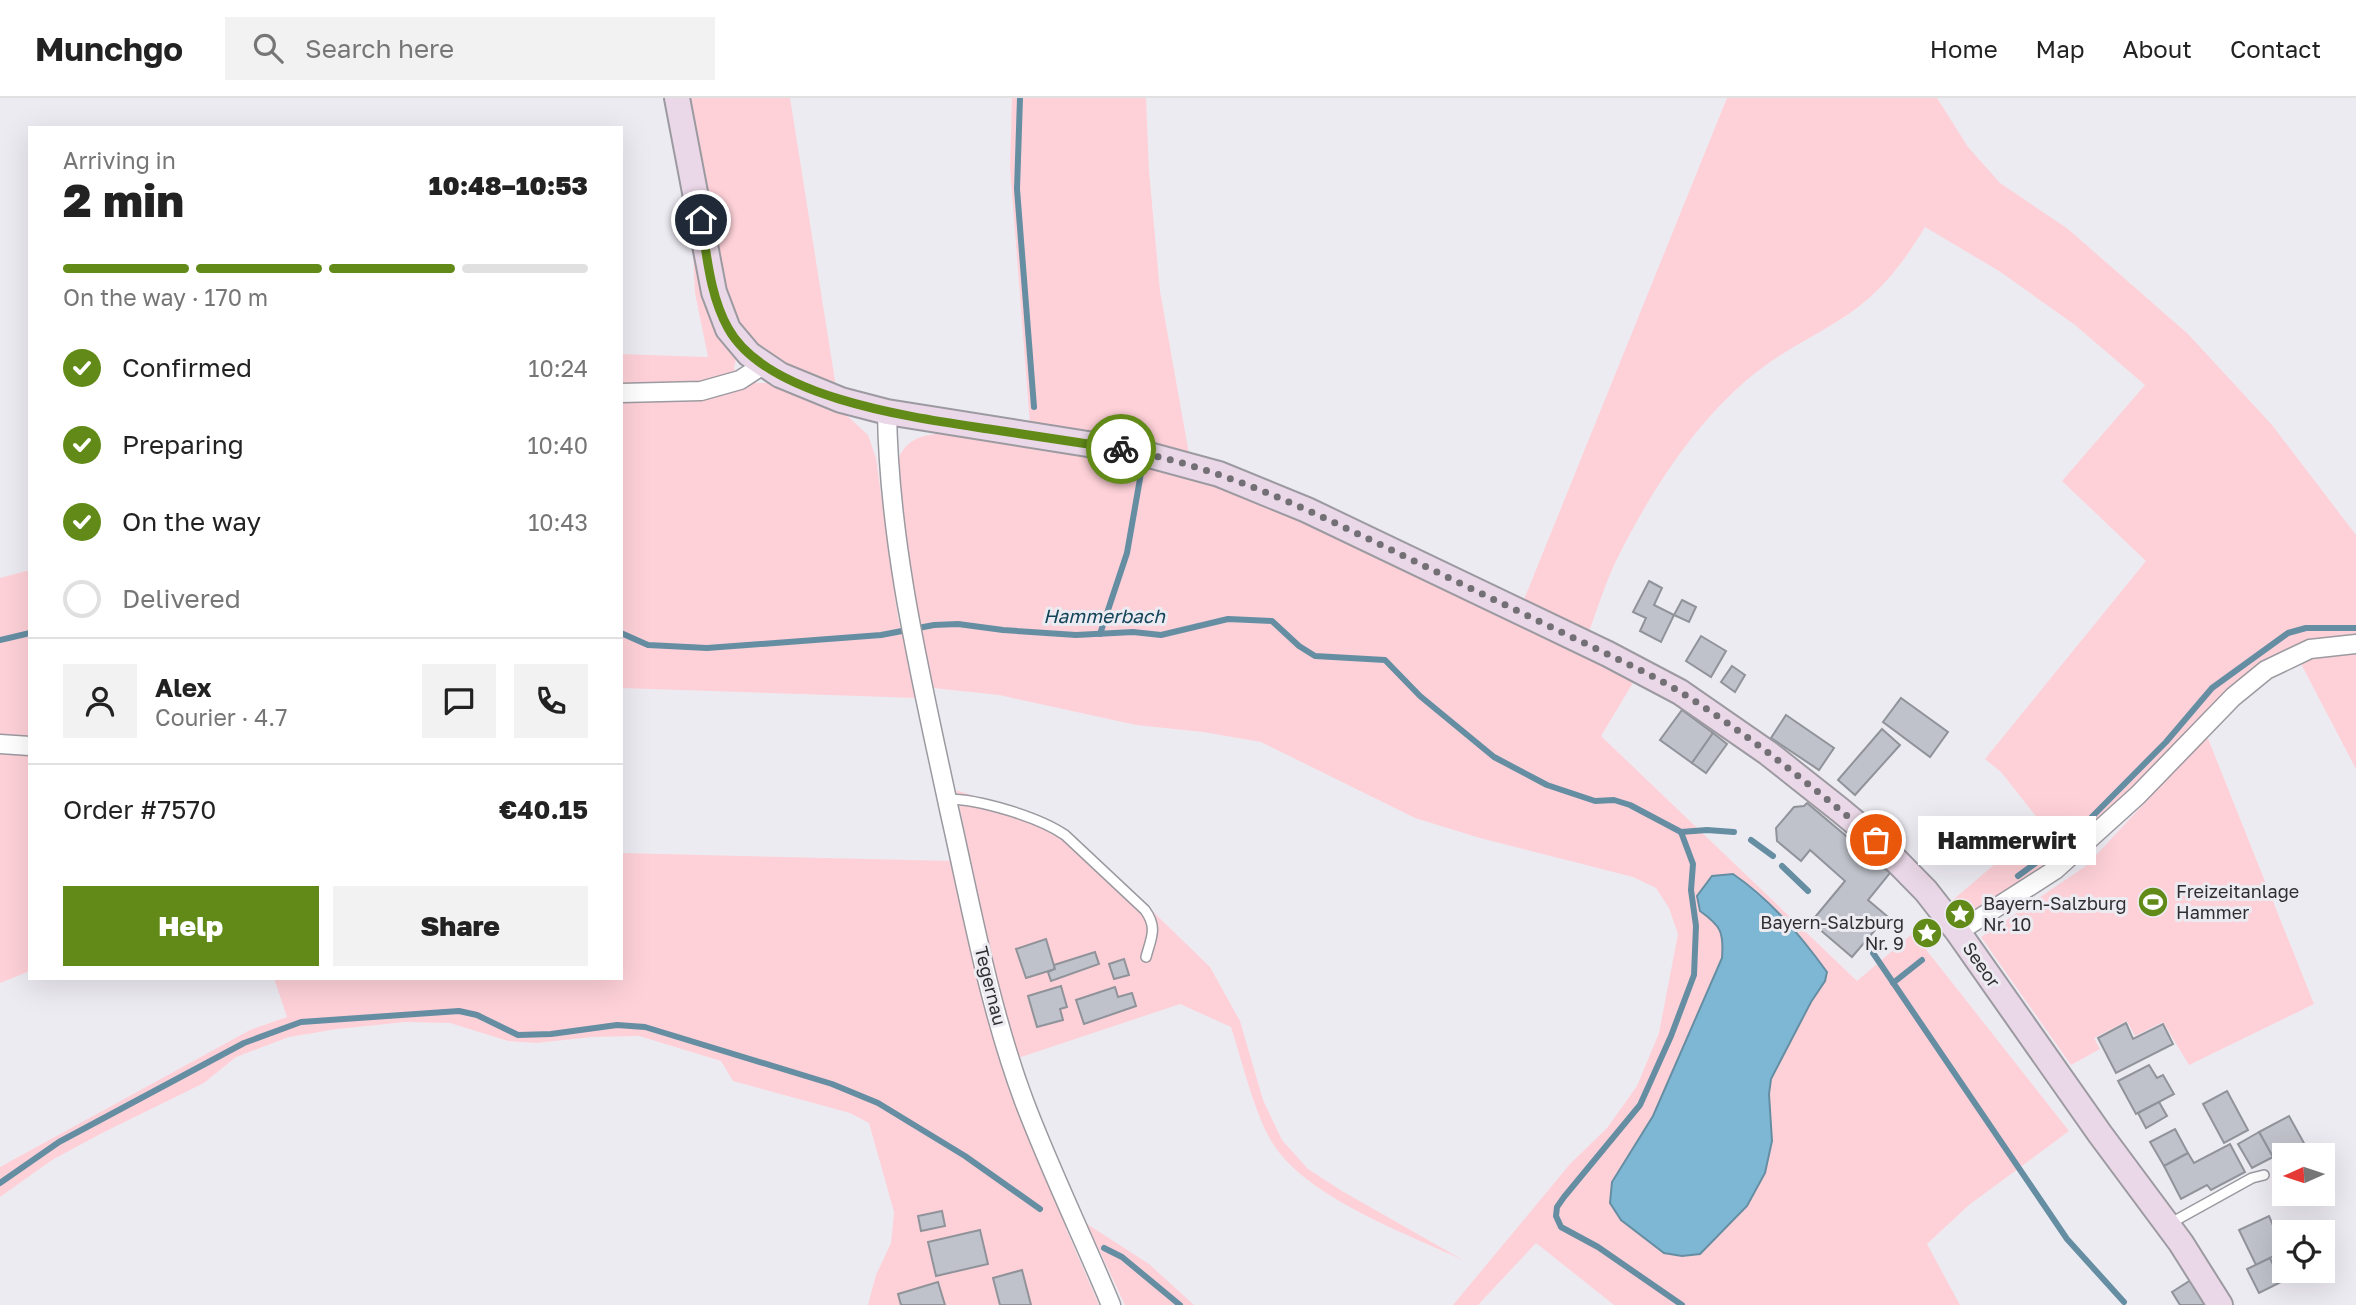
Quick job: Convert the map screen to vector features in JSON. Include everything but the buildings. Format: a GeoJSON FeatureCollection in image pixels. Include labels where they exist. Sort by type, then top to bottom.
{"type":"FeatureCollection","features":[{"type":"Feature","properties":{"kind":"main road"},"geometry":{"type":"LineString","coordinates":[[677,98],[714,292],[728,328],[749,354],[763,365],[780,375],[841,400],[887,412],[1176,460],[1219,474],[1307,510],[1608,654],[1680,692],[1768,753],[1876,840],[1926,891],[1958,932]]}},
{"type":"Feature","properties":{"kind":"main road","name":"Seeor"},"geometry":{"type":"LineString","coordinates":[[1958,932],[2167,1225],[2220,1305]]}},
{"type":"Feature","properties":{"kind":"street"},"geometry":{"type":"LineString","coordinates":[[623,393],[701,391],[740,380],[763,365]]}},
{"type":"Feature","properties":{"kind":"street","name":"Tegernau"},"geometry":{"type":"LineString","coordinates":[[887,412],[887,458],[893,523],[907,613],[984,962],[1014,1073],[1111,1305]]}},
{"type":"Feature","properties":{"kind":"street","name":"Seeor"},"geometry":{"type":"LineString","coordinates":[[1958,932],[2055,870],[2138,795],[2224,706],[2266,670],[2310,649],[2356,644]]}},
{"type":"Feature","properties":{"kind":"street"},"geometry":{"type":"LineString","coordinates":[[0,744],[28,746]]}},
{"type":"Feature","properties":{"kind":"lane"},"geometry":{"type":"LineString","coordinates":[[947,799],[966,799],[1055,828],[1065,835],[1145,910],[1151,919],[1154,927],[1146,957]]}},
{"type":"Feature","properties":{"kind":"lane"},"geometry":{"type":"LineString","coordinates":[[2167,1225],[2252,1178],[2264,1175]]}},
{"type":"Feature","properties":{"kind":"shaded area"},"geometry":{"type":"Polygon","coordinates":[[[685,98],[790,98],[836,387],[803,375],[775,359],[751,337],[729,308],[685,98]]]}},
{"type":"Feature","properties":{"kind":"shaded area"},"geometry":{"type":"Polygon","coordinates":[[[1012,98],[1146,98],[1149,171],[1160,291],[1189,454],[1030,425],[1010,167],[1012,98]]]}},
{"type":"Feature","properties":{"kind":"shaded area"},"geometry":{"type":"Polygon","coordinates":[[[1727,98],[1937,98],[1968,147],[2000,183],[2068,229],[2188,334],[2272,425],[2356,535],[2356,639],[2293,649],[2065,853],[1961,920],[1948,904],[2042,824],[2001,772],[1985,759],[2146,561],[2062,481],[2145,385],[2075,325],[1999,271],[1925,227],[1900,265],[1869,298],[1844,317],[1762,368],[1718,407],[1698,430],[1662,479],[1631,531],[1610,575],[1589,632],[1523,602],[1727,98]]]}},
{"type":"Feature","properties":{"kind":"shaded area"},"geometry":{"type":"Polygon","coordinates":[[[693,254],[717,328],[736,358],[734,369],[756,383],[774,383],[841,410],[868,435],[876,458],[898,618],[917,698],[623,688],[623,354],[708,357],[695,293],[693,254]]]}},
{"type":"Feature","properties":{"kind":"shaded area"},"geometry":{"type":"Polygon","coordinates":[[[949,433],[1170,468],[1283,512],[1637,676],[1601,736],[1857,981],[1913,933],[2069,1131],[1969,1205],[1927,1244],[1960,1305],[1614,1305],[1536,1243],[1478,1305],[1453,1305],[1570,1164],[1607,1128],[1637,1086],[1659,1033],[1678,934],[1669,908],[1656,888],[1633,877],[1480,838],[1415,818],[1261,742],[1136,725],[999,695],[933,688],[908,575],[897,462],[905,447],[917,438],[949,433]],[[1754,888],[1700,911],[1720,930],[1722,958],[1653,1116],[1612,1182],[1610,1203],[1700,1254],[1747,1206],[1769,1111],[1771,1079],[1811,1002],[1825,981],[1827,972],[1796,931],[1754,888]]]}},
{"type":"Feature","properties":{"kind":"shaded area"},"geometry":{"type":"Polygon","coordinates":[[[28,571],[28,741],[0,738],[0,578],[28,571]]]}},
{"type":"Feature","properties":{"kind":"shaded area"},"geometry":{"type":"Polygon","coordinates":[[[2356,650],[2356,769],[2300,662],[2311,656],[2356,650]]]}},
{"type":"Feature","properties":{"kind":"shaded area","name":"Freizeitanlage Hammer"},"geometry":{"type":"Polygon","coordinates":[[[2207,736],[2314,1004],[2189,1065],[2163,1022],[2135,1036],[2127,1021],[2094,1038],[2100,1049],[2071,1065],[1981,937],[2086,866],[2207,736]]]}},
{"type":"Feature","properties":{"kind":"shaded area"},"geometry":{"type":"Polygon","coordinates":[[[0,747],[28,750],[28,972],[0,983],[0,747]]]}},
{"type":"Feature","properties":{"kind":"shaded area"},"geometry":{"type":"Polygon","coordinates":[[[956,790],[1052,822],[1077,838],[1210,967],[1240,1021],[1263,1100],[1282,1140],[1308,1169],[1463,1260],[1357,1211],[1306,1178],[1285,1159],[1270,1139],[1258,1113],[1231,1027],[1180,1004],[1018,1058],[998,990],[956,790]]]}},
{"type":"Feature","properties":{"kind":"shaded area"},"geometry":{"type":"Polygon","coordinates":[[[623,853],[953,861],[1067,1231],[1099,1305],[868,1305],[876,1275],[891,1243],[894,1212],[869,1123],[850,1113],[733,1081],[721,1061],[639,1036],[592,1037],[536,1043],[508,1041],[450,1023],[405,1022],[289,1037],[236,1057],[204,1083],[52,1160],[0,1197],[0,1167],[250,1030],[287,1017],[275,980],[623,980],[623,853]]]}},
{"type":"Feature","properties":{"kind":"shaded area"},"geometry":{"type":"Polygon","coordinates":[[[1087,1224],[1149,1264],[1194,1305],[1125,1305],[1087,1224]]]}},
{"type":"Feature","properties":{"kind":"water"},"geometry":{"type":"Polygon","coordinates":[[[1733,874],[1760,895],[1784,919],[1827,972],[1825,981],[1811,1002],[1771,1079],[1769,1094],[1772,1141],[1765,1173],[1747,1206],[1700,1254],[1682,1256],[1664,1253],[1621,1220],[1610,1203],[1612,1182],[1653,1116],[1722,958],[1720,930],[1700,911],[1697,896],[1712,876],[1733,874]]]}},
{"type":"Feature","properties":{"kind":"waterway"},"geometry":{"type":"LineString","coordinates":[[1020,98],[1017,189],[1034,407]]}},
{"type":"Feature","properties":{"kind":"waterway"},"geometry":{"type":"LineString","coordinates":[[1100,634],[1127,553],[1141,473]]}},
{"type":"Feature","properties":{"kind":"waterway","name":"Hammerbach"},"geometry":{"type":"LineString","coordinates":[[623,634],[648,645],[707,648],[881,635],[934,625],[958,624],[1076,635],[1133,632],[1161,635],[1228,619],[1272,621],[1299,646],[1315,656],[1385,660],[1420,696],[1494,757],[1547,785],[1595,801],[1614,800],[1630,805],[1681,832],[1734,832]]}},
{"type":"Feature","properties":{"kind":"waterway"},"geometry":{"type":"LineString","coordinates":[[2018,876],[2075,834],[2166,742],[2212,688],[2288,633],[2306,628],[2356,628]]}},
{"type":"Feature","properties":{"kind":"waterway","name":"Hammerbach"},"geometry":{"type":"LineString","coordinates":[[0,640],[28,633]]}},
{"type":"Feature","properties":{"kind":"waterway"},"geometry":{"type":"LineString","coordinates":[[1681,832],[1693,864],[1691,890],[1696,926],[1694,975],[1671,1036],[1640,1105],[1564,1197],[1557,1207],[1556,1216],[1561,1227],[1598,1247],[1682,1305]]}},
{"type":"Feature","properties":{"kind":"waterway","name":"Hammerbach"},"geometry":{"type":"LineString","coordinates":[[1751,840],[1773,856]]}},
{"type":"Feature","properties":{"kind":"waterway","name":"Hammerbach"},"geometry":{"type":"LineString","coordinates":[[1782,866],[1808,891]]}},
{"type":"Feature","properties":{"kind":"waterway"},"geometry":{"type":"LineString","coordinates":[[1873,953],[2067,1239],[2124,1302]]}},
{"type":"Feature","properties":{"kind":"waterway"},"geometry":{"type":"LineString","coordinates":[[1893,983],[1922,960]]}},
{"type":"Feature","properties":{"kind":"waterway"},"geometry":{"type":"LineString","coordinates":[[0,1183],[59,1142],[244,1043],[301,1022],[459,1011],[477,1015],[518,1035],[551,1034],[617,1025],[645,1027],[832,1084],[878,1103],[965,1156],[1040,1209]]}},
{"type":"Feature","properties":{"kind":"waterway"},"geometry":{"type":"LineString","coordinates":[[1104,1248],[1122,1257],[1180,1305]]}},
{"type":"Feature","properties":{"kind":"way so far"},"geometry":{"type":"LineString","coordinates":[[1121,449],[1176,460],[1255,488],[1307,510],[1608,654],[1680,692],[1721,719],[1768,753],[1876,840]]}},
{"type":"Feature","properties":{"kind":"place","name":"Hammerwirt"},"geometry":{"type":"Point","coordinates":[1876,840]}},
{"type":"Feature","properties":{"kind":"place","name":"Freizeitanlage Hammer"},"geometry":{"type":"Point","coordinates":[2153,902]}},
{"type":"Feature","properties":{"kind":"place","name":"Bayern-Salzburg Nr. 10"},"geometry":{"type":"Point","coordinates":[1960,914]}},
{"type":"Feature","properties":{"kind":"place","name":"Bayern-Salzburg Nr. 9"},"geometry":{"type":"Point","coordinates":[1927,933]}},
{"type":"Feature","properties":{"kind":"route"},"geometry":{"type":"LineString","coordinates":[[701,220],[714,292],[728,328],[749,354],[780,375],[841,400],[887,412],[1121,449]]}}]}
